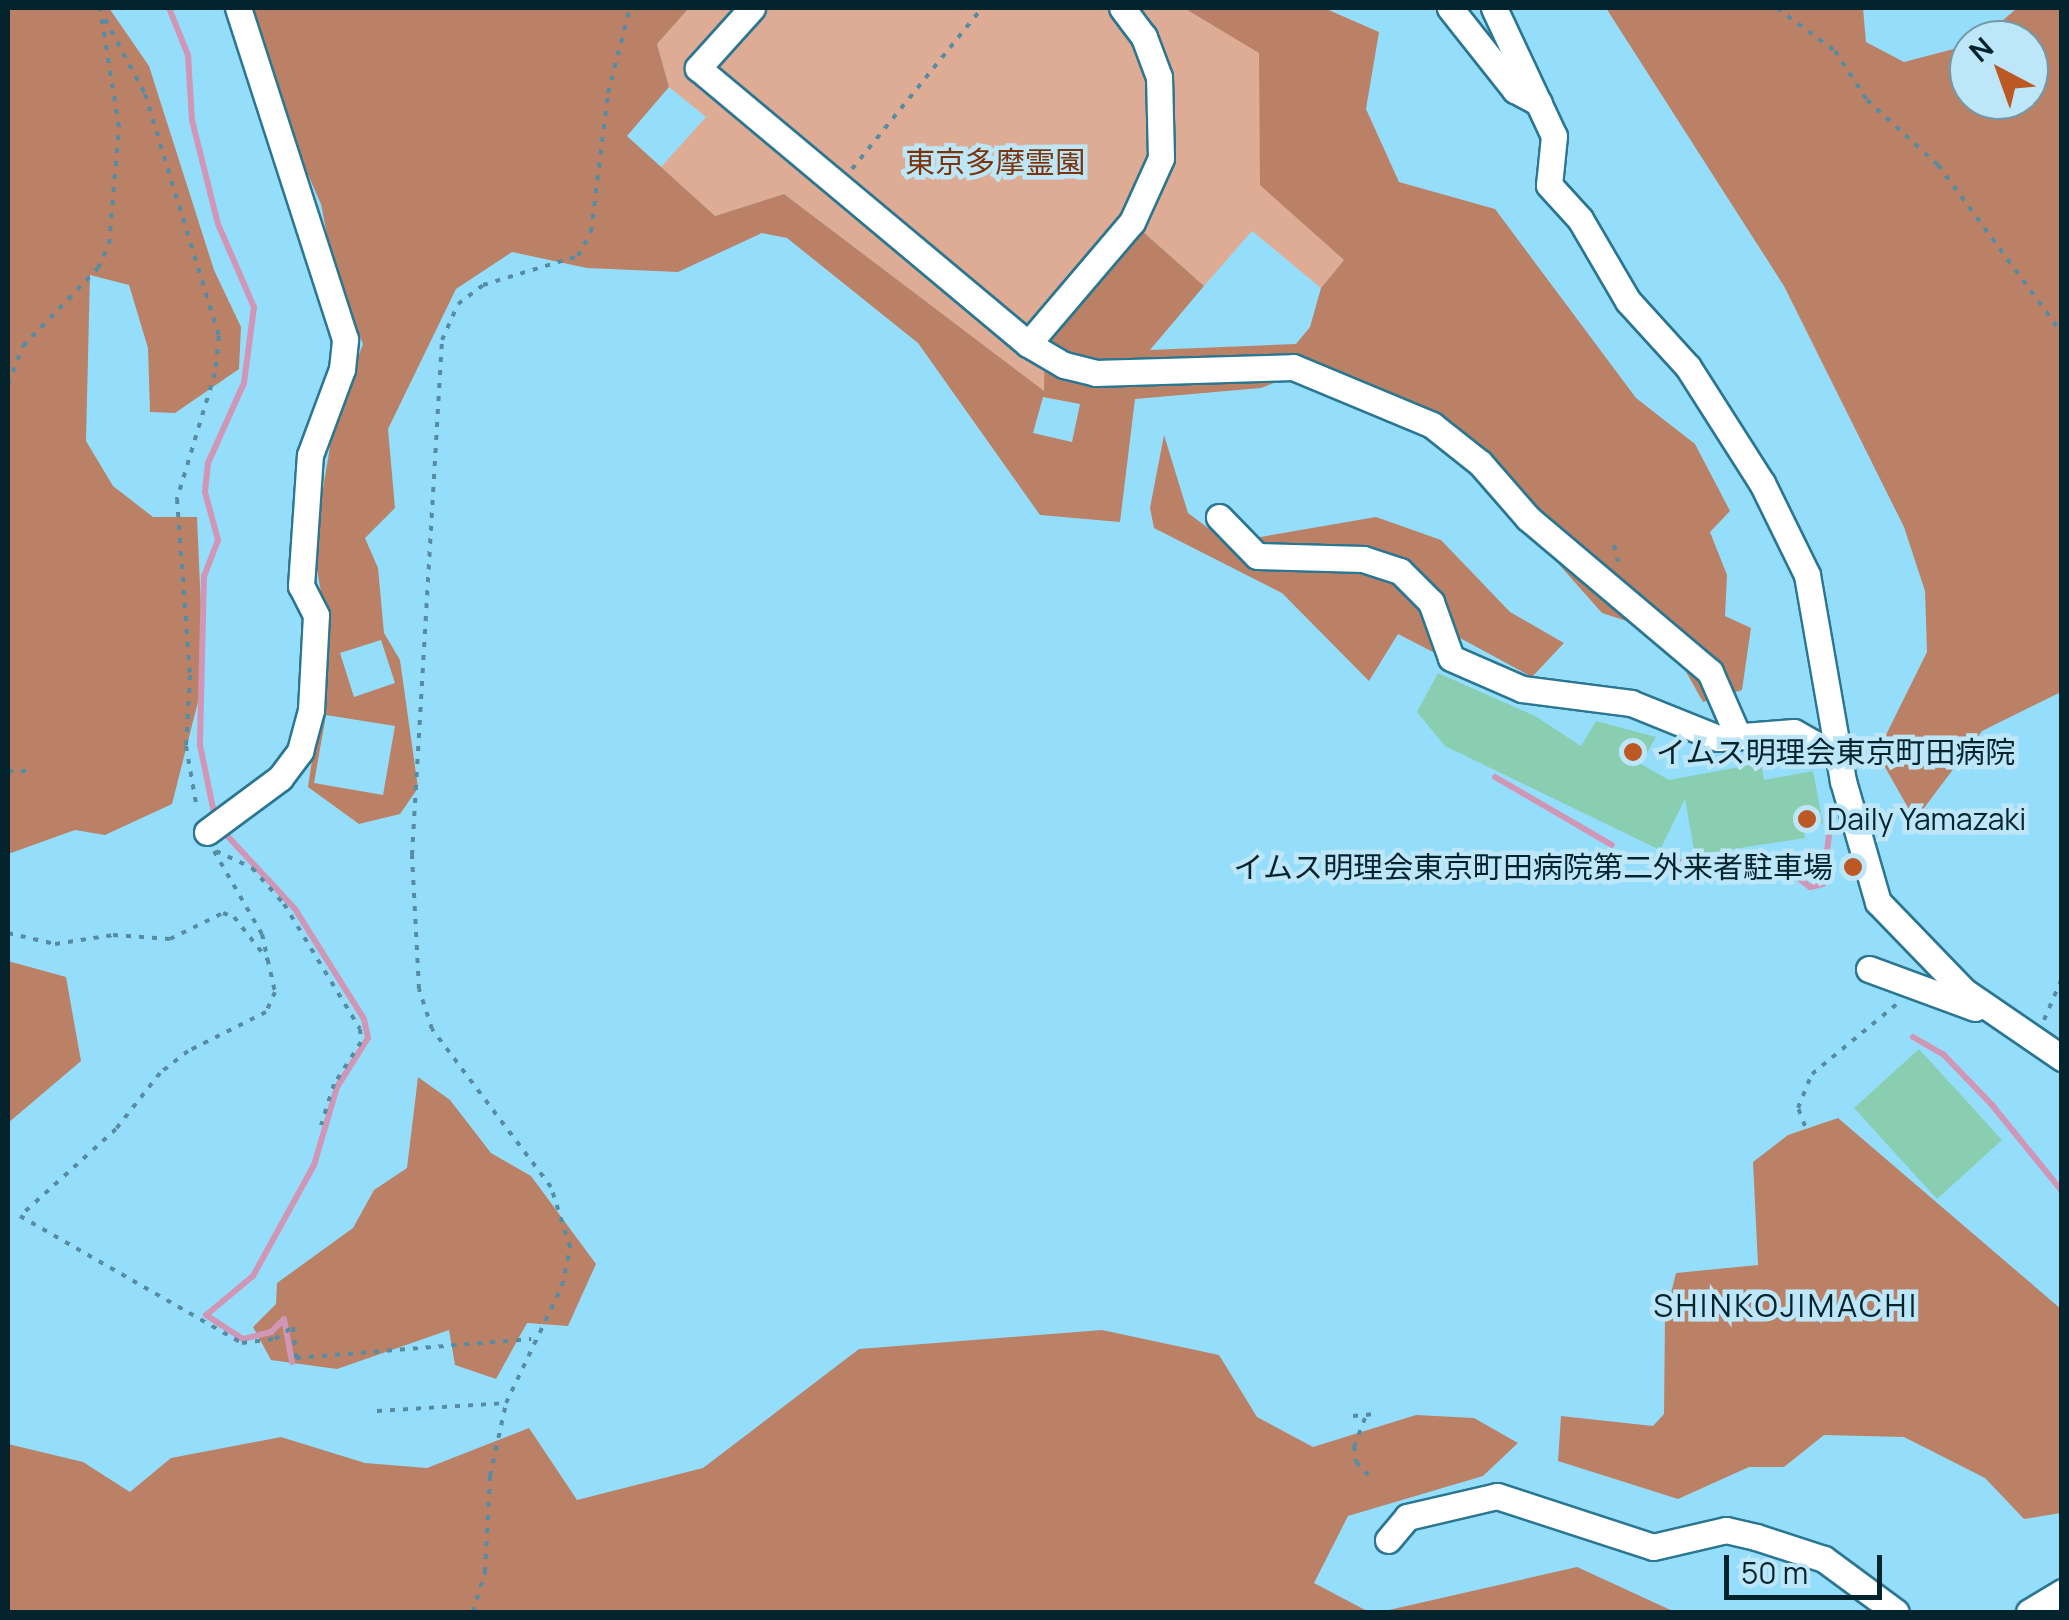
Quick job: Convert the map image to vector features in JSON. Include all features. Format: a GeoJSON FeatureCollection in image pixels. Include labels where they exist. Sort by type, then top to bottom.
{"type":"FeatureCollection","features":[{"type":"Feature","properties":{"kind":"street"},"geometry":{"type":"LineString","coordinates":[[206,833],[294,764],[311,710],[316,615],[302,586],[310,455],[342,369],[345,339],[238,8]]}},
{"type":"Feature","properties":{"kind":"street"},"geometry":{"type":"LineString","coordinates":[[752,8],[698,68],[1028,344],[1064,366],[1095,373],[1293,367],[1432,426],[1480,463],[1528,518],[1710,672],[1738,736]]}},
{"type":"Feature","properties":{"kind":"street"},"geometry":{"type":"LineString","coordinates":[[1028,344],[1132,222],[1161,158],[1159,77],[1144,37],[1122,8]]}},
{"type":"Feature","properties":{"kind":"street"},"geometry":{"type":"LineString","coordinates":[[1450,8],[1515,90],[1539,103]]}},
{"type":"Feature","properties":{"kind":"street"},"geometry":{"type":"LineString","coordinates":[[1494,8],[1554,136],[1549,185],[1580,219],[1628,302],[1688,368],[1762,483],[1806,574],[1838,757],[1878,902],[1964,991],[2062,1058]]}},
{"type":"Feature","properties":{"kind":"street"},"geometry":{"type":"LineString","coordinates":[[1219,517],[1257,556],[1363,559],[1400,571],[1431,602],[1451,658],[1522,689],[1631,703],[1718,738],[1794,732],[1838,757]]}},
{"type":"Feature","properties":{"kind":"street"},"geometry":{"type":"LineString","coordinates":[[1869,969],[1995,1014]]}},
{"type":"Feature","properties":{"kind":"street"},"geometry":{"type":"LineString","coordinates":[[1388,1540],[1407,1518],[1497,1496],[1653,1547],[1726,1530],[1756,1537],[1824,1560],[1896,1612]]}},
{"type":"Feature","properties":{"kind":"street"},"geometry":{"type":"LineString","coordinates":[[2028,1612],[2058,1600]]}},
{"type":"Feature","properties":{"kind":"path"},"geometry":{"type":"LineString","coordinates":[[100,8],[146,94],[219,336],[216,373],[177,499],[190,675],[186,746],[190,792],[206,833]]}},
{"type":"Feature","properties":{"kind":"path"},"geometry":{"type":"LineString","coordinates":[[473,1612],[485,1572],[490,1476],[506,1403],[531,1339],[562,1286],[570,1247],[551,1187],[432,1029],[414,945],[412,854],[442,340],[458,304],[483,285],[578,256],[591,232],[608,92],[630,8]]}},
{"type":"Feature","properties":{"kind":"path"},"geometry":{"type":"LineString","coordinates":[[840,184],[982,8]]}},
{"type":"Feature","properties":{"kind":"path"},"geometry":{"type":"LineString","coordinates":[[1777,8],[1836,51],[1868,100],[1938,166],[2062,332]]}},
{"type":"Feature","properties":{"kind":"path"},"geometry":{"type":"LineString","coordinates":[[8,384],[23,346],[98,268],[109,244],[120,150],[105,20]]}},
{"type":"Feature","properties":{"kind":"path"},"geometry":{"type":"LineString","coordinates":[[8,771],[29,770]]}},
{"type":"Feature","properties":{"kind":"path"},"geometry":{"type":"LineString","coordinates":[[321,1125],[334,1084],[361,1042],[360,1028],[284,904],[252,868],[213,849],[249,908],[271,964],[275,992],[266,1012],[188,1051],[160,1073],[116,1128],[20,1216],[242,1343],[293,1327],[296,1358],[531,1339]]}},
{"type":"Feature","properties":{"kind":"path"},"geometry":{"type":"LineString","coordinates":[[8,933],[54,944],[114,935],[170,939],[222,914],[234,916],[271,964]]}},
{"type":"Feature","properties":{"kind":"path"},"geometry":{"type":"LineString","coordinates":[[2035,1042],[2062,978]]}},
{"type":"Feature","properties":{"kind":"path"},"geometry":{"type":"LineString","coordinates":[[1805,1126],[1798,1108],[1812,1074],[1870,1022],[1905,1004]]}},
{"type":"Feature","properties":{"kind":"path"},"geometry":{"type":"LineString","coordinates":[[377,1410],[506,1403]]}},
{"type":"Feature","properties":{"kind":"path"},"geometry":{"type":"LineString","coordinates":[[1353,1416],[1375,1414]]}},
{"type":"Feature","properties":{"kind":"path"},"geometry":{"type":"LineString","coordinates":[[1364,1418],[1354,1446],[1356,1462],[1368,1476]]}},
{"type":"Feature","properties":{"kind":"green space","name":"東京多摩霊園"},"geometry":{"type":"Polygon","coordinates":[[[689,8],[1184,8],[1260,53],[1261,185],[1344,260],[1321,288],[1252,231],[1204,286],[1141,230],[1045,392],[784,194],[715,216],[661,167],[706,117],[669,87],[657,44],[689,8]]]}},
{"type":"Feature","properties":{"kind":"shaded area"},"geometry":{"type":"Polygon","coordinates":[[[8,8],[109,8],[149,66],[214,270],[241,327],[239,369],[175,413],[150,412],[148,348],[129,285],[90,275],[86,441],[113,486],[153,517],[197,517],[204,678],[172,804],[105,835],[75,830],[8,854],[8,8]]]}},
{"type":"Feature","properties":{"kind":"shaded area"},"geometry":{"type":"Polygon","coordinates":[[[234,8],[689,8],[657,44],[669,87],[627,136],[715,216],[784,194],[1044,391],[1045,339],[1141,230],[1204,286],[1150,350],[1296,344],[1310,327],[1321,288],[1344,260],[1260,185],[1259,53],[1184,8],[1324,8],[1379,32],[1366,109],[1399,182],[1495,209],[1636,398],[1695,444],[1730,511],[1710,532],[1727,575],[1725,616],[1751,628],[1742,690],[1703,702],[1680,661],[1642,626],[1602,613],[1452,444],[1314,367],[1261,388],[1135,399],[1120,522],[1040,515],[918,343],[787,238],[762,233],[678,272],[587,268],[512,252],[456,289],[388,429],[395,508],[365,538],[378,568],[384,633],[400,660],[418,788],[400,814],[359,824],[308,787],[330,642],[313,548],[335,417],[363,344],[353,318],[341,307],[321,204],[234,8]],[[1043,397],[1033,433],[1072,442],[1080,404],[1043,397]],[[381,640],[340,653],[354,697],[395,683],[381,640]],[[326,715],[314,783],[383,795],[395,726],[326,715]]]}},
{"type":"Feature","properties":{"kind":"shaded area"},"geometry":{"type":"Polygon","coordinates":[[[1606,8],[1863,8],[1866,42],[1904,62],[1949,50],[1949,120],[2049,120],[2049,20],[2003,20],[2017,8],[2061,8],[2061,692],[1982,731],[1915,820],[1877,753],[1927,652],[1925,591],[1904,527],[1784,286],[1606,8]]]}},
{"type":"Feature","properties":{"kind":"shaded area"},"geometry":{"type":"Polygon","coordinates":[[[1164,435],[1188,513],[1208,528],[1249,539],[1376,517],[1441,540],[1510,612],[1564,643],[1532,677],[1449,632],[1435,653],[1398,634],[1369,681],[1282,593],[1154,528],[1150,508],[1164,435]]]}},
{"type":"Feature","properties":{"kind":"shaded area"},"geometry":{"type":"Polygon","coordinates":[[[8,961],[66,977],[81,1061],[8,1123],[8,961]]]}},
{"type":"Feature","properties":{"kind":"shaded area"},"geometry":{"type":"Polygon","coordinates":[[[418,1077],[450,1100],[491,1153],[531,1176],[596,1264],[568,1326],[527,1323],[496,1379],[455,1365],[449,1330],[337,1369],[271,1360],[253,1327],[276,1304],[277,1283],[353,1228],[374,1190],[407,1168],[418,1077]]]}},
{"type":"Feature","properties":{"kind":"shaded area"},"geometry":{"type":"Polygon","coordinates":[[[1838,1118],[2061,1309],[2061,1513],[2024,1519],[1985,1478],[1904,1437],[1824,1435],[1784,1467],[1749,1467],[1678,1499],[1558,1461],[1561,1416],[1653,1426],[1664,1414],[1665,1317],[1676,1273],[1758,1265],[1753,1162],[1788,1135],[1838,1118]]]}},
{"type":"Feature","properties":{"kind":"shaded area"},"geometry":{"type":"Polygon","coordinates":[[[1102,1330],[1219,1355],[1257,1417],[1313,1447],[1416,1415],[1474,1418],[1518,1443],[1483,1476],[1348,1516],[1314,1583],[1369,1612],[8,1612],[8,1444],[83,1462],[130,1492],[171,1458],[281,1437],[365,1463],[427,1468],[529,1428],[577,1500],[703,1468],[859,1349],[1102,1330]]]}},
{"type":"Feature","properties":{"kind":"shaded area"},"geometry":{"type":"Polygon","coordinates":[[[1577,1567],[1675,1612],[1380,1612],[1577,1567]]]}},
{"type":"Feature","properties":{"kind":"building","name":"イムス明理会東京町田病院"},"geometry":{"type":"Polygon","coordinates":[[[1438,673],[1535,716],[1581,746],[1596,721],[1656,737],[1641,764],[1669,780],[1761,763],[1764,780],[1813,771],[1823,823],[1804,832],[1805,838],[1695,855],[1685,799],[1660,850],[1445,746],[1417,712],[1438,673]]]}},
{"type":"Feature","properties":{"kind":"building"},"geometry":{"type":"Polygon","coordinates":[[[1919,1049],[2002,1140],[1937,1199],[1854,1108],[1919,1049]]]}},
{"type":"Feature","properties":{"kind":"waterway"},"geometry":{"type":"LineString","coordinates":[[169,8],[188,55],[192,120],[218,224],[254,307],[244,383],[208,463],[205,492],[218,540],[204,576],[200,745],[215,818]]}},
{"type":"Feature","properties":{"kind":"waterway"},"geometry":{"type":"LineString","coordinates":[[1495,777],[1612,845]]}},
{"type":"Feature","properties":{"kind":"waterway"},"geometry":{"type":"LineString","coordinates":[[221,829],[295,909],[364,1019],[368,1038],[337,1087],[314,1165],[253,1276],[206,1315],[243,1339],[271,1332],[284,1319],[292,1362]]}},
{"type":"Feature","properties":{"kind":"waterway"},"geometry":{"type":"LineString","coordinates":[[1823,884],[1829,835]]}},
{"type":"Feature","properties":{"kind":"waterway"},"geometry":{"type":"LineString","coordinates":[[1649,860],[1760,867],[1771,857],[1810,887],[1823,884]]}},
{"type":"Feature","properties":{"kind":"waterway"},"geometry":{"type":"LineString","coordinates":[[1913,1037],[1943,1054],[1992,1105],[2062,1191]]}},
{"type":"Feature","properties":{"kind":"place","name":"イムス明理会東京町田病院"},"geometry":{"type":"Point","coordinates":[1633,752]}},
{"type":"Feature","properties":{"kind":"place","name":"Daily Yamazaki"},"geometry":{"type":"Point","coordinates":[1807,819]}},
{"type":"Feature","properties":{"kind":"place","name":"イムス明理会東京町田病院第二外来者駐車場"},"geometry":{"type":"Point","coordinates":[1853,867]}},
{"type":"Feature","properties":{"kind":"district","name":"SHINKOJIMACHI"},"geometry":{"type":"Point","coordinates":[1786,1305]}}]}
